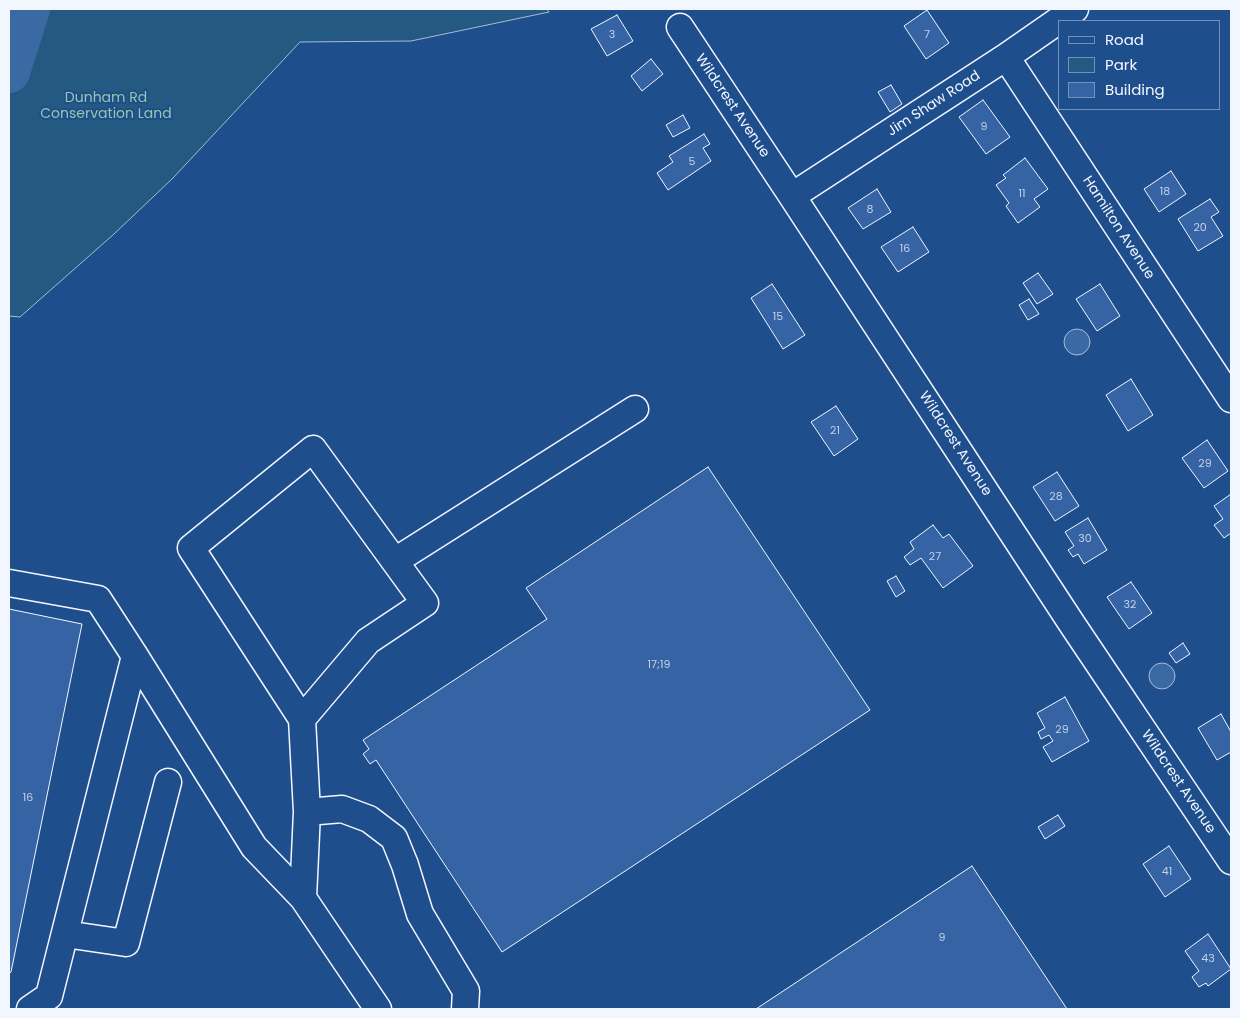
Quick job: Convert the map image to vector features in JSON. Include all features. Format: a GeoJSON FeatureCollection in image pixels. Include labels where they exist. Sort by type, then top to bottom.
{"type":"FeatureCollection","features":[{"type":"Feature","properties":{"kind":"street","name":"Jim Shaw Road"},"geometry":{"type":"LineString","coordinates":[[1059,20],[1075,9]]}},
{"type":"Feature","properties":{"kind":"street","name":"Jim Shaw Road"},"geometry":{"type":"LineString","coordinates":[[792,196],[1006,57],[1058,21]]}},
{"type":"Feature","properties":{"kind":"street","name":"Wildcrest Avenue"},"geometry":{"type":"LineString","coordinates":[[680,27],[1067,616],[1231,861]]}},
{"type":"Feature","properties":{"kind":"street","name":"Hamilton Avenue"},"geometry":{"type":"LineString","coordinates":[[1006,57],[1231,399]]}},
{"type":"Feature","properties":{"kind":"street"},"geometry":{"type":"LineString","coordinates":[[395,561],[635,409]]}},
{"type":"Feature","properties":{"kind":"street"},"geometry":{"type":"LineString","coordinates":[[302,719],[368,641],[425,602],[313,449],[191,548],[302,719],[307,812],[303,898]]}},
{"type":"Feature","properties":{"kind":"street"},"geometry":{"type":"LineString","coordinates":[[9,583],[98,599],[254,847],[303,898],[378,1009]]}},
{"type":"Feature","properties":{"kind":"street"},"geometry":{"type":"LineString","coordinates":[[30,1009],[50,996],[135,656]]}},
{"type":"Feature","properties":{"kind":"street"},"geometry":{"type":"LineString","coordinates":[[65,934],[126,943],[168,782]]}},
{"type":"Feature","properties":{"kind":"street"},"geometry":{"type":"LineString","coordinates":[[307,812],[342,809],[369,819],[394,838],[405,865],[420,914],[466,991],[466,1009]]}},
{"type":"Feature","properties":{"kind":"green space","name":"Dunham Rd Conservation Land"},"geometry":{"type":"Polygon","coordinates":[[[9,9],[547,9],[549,12],[411,41],[300,42],[173,178],[114,234],[20,317],[9,316],[9,9]]]}},
{"type":"Feature","properties":{"kind":"shaded area"},"geometry":{"type":"Polygon","coordinates":[[[1077,329],[1086,333],[1090,342],[1086,351],[1077,355],[1068,351],[1064,342],[1068,333],[1077,329]]]}},
{"type":"Feature","properties":{"kind":"shaded area"},"geometry":{"type":"Polygon","coordinates":[[[1162,663],[1171,667],[1175,676],[1171,685],[1162,689],[1153,685],[1149,676],[1153,667],[1162,663]]]}},
{"type":"Feature","properties":{"kind":"building"},"geometry":{"type":"Polygon","coordinates":[[[927,10],[949,43],[926,59],[904,26],[927,10]]]}},
{"type":"Feature","properties":{"kind":"building"},"geometry":{"type":"Polygon","coordinates":[[[617,15],[633,41],[607,56],[591,29],[617,15]]]}},
{"type":"Feature","properties":{"kind":"building"},"geometry":{"type":"Polygon","coordinates":[[[651,59],[663,74],[642,91],[631,76],[651,59]]]}},
{"type":"Feature","properties":{"kind":"building"},"geometry":{"type":"Polygon","coordinates":[[[891,85],[902,104],[890,112],[878,92],[891,85]]]}},
{"type":"Feature","properties":{"kind":"building"},"geometry":{"type":"Polygon","coordinates":[[[983,100],[1010,137],[986,154],[959,117],[983,100]]]}},
{"type":"Feature","properties":{"kind":"building"},"geometry":{"type":"Polygon","coordinates":[[[683,115],[690,128],[673,137],[666,125],[683,115]]]}},
{"type":"Feature","properties":{"kind":"building"},"geometry":{"type":"Polygon","coordinates":[[[704,134],[710,144],[703,148],[711,161],[668,190],[657,173],[673,162],[669,156],[704,134]]]}},
{"type":"Feature","properties":{"kind":"building"},"geometry":{"type":"Polygon","coordinates":[[[1025,158],[1048,189],[1034,199],[1040,207],[1018,223],[1006,206],[1009,203],[996,185],[1006,178],[1003,175],[1025,158]]]}},
{"type":"Feature","properties":{"kind":"building"},"geometry":{"type":"Polygon","coordinates":[[[1171,171],[1186,194],[1159,212],[1144,189],[1171,171]]]}},
{"type":"Feature","properties":{"kind":"building"},"geometry":{"type":"Polygon","coordinates":[[[877,189],[891,212],[863,229],[848,208],[877,189]]]}},
{"type":"Feature","properties":{"kind":"building"},"geometry":{"type":"Polygon","coordinates":[[[1210,199],[1219,212],[1211,217],[1223,236],[1198,251],[1178,219],[1210,199]]]}},
{"type":"Feature","properties":{"kind":"building"},"geometry":{"type":"Polygon","coordinates":[[[913,227],[929,252],[898,272],[881,247],[913,227]]]}},
{"type":"Feature","properties":{"kind":"building"},"geometry":{"type":"Polygon","coordinates":[[[1038,273],[1053,294],[1037,304],[1023,283],[1038,273]]]}},
{"type":"Feature","properties":{"kind":"building"},"geometry":{"type":"Polygon","coordinates":[[[772,284],[805,335],[783,349],[751,298],[772,284]]]}},
{"type":"Feature","properties":{"kind":"building"},"geometry":{"type":"Polygon","coordinates":[[[1100,284],[1120,316],[1097,331],[1076,299],[1100,284]]]}},
{"type":"Feature","properties":{"kind":"building"},"geometry":{"type":"Polygon","coordinates":[[[1029,299],[1039,314],[1028,320],[1019,305],[1029,299]]]}},
{"type":"Feature","properties":{"kind":"building"},"geometry":{"type":"Polygon","coordinates":[[[1131,379],[1153,415],[1128,431],[1106,395],[1131,379]]]}},
{"type":"Feature","properties":{"kind":"building"},"geometry":{"type":"Polygon","coordinates":[[[836,406],[858,439],[834,456],[811,422],[836,406]]]}},
{"type":"Feature","properties":{"kind":"building"},"geometry":{"type":"Polygon","coordinates":[[[1207,440],[1228,471],[1204,488],[1182,458],[1207,440]]]}},
{"type":"Feature","properties":{"kind":"building"},"geometry":{"type":"Polygon","coordinates":[[[708,467],[870,710],[502,952],[376,760],[370,764],[363,754],[369,749],[363,740],[547,619],[526,588],[708,467]]]}},
{"type":"Feature","properties":{"kind":"building"},"geometry":{"type":"Polygon","coordinates":[[[1057,472],[1079,506],[1055,521],[1033,487],[1057,472]]]}},
{"type":"Feature","properties":{"kind":"building"},"geometry":{"type":"Polygon","coordinates":[[[1231,494],[1231,533],[1224,538],[1214,525],[1223,519],[1214,506],[1231,494]]]}},
{"type":"Feature","properties":{"kind":"building"},"geometry":{"type":"Polygon","coordinates":[[[1088,518],[1107,550],[1084,564],[1078,554],[1073,557],[1068,550],[1074,546],[1065,532],[1088,518]]]}},
{"type":"Feature","properties":{"kind":"building"},"geometry":{"type":"Polygon","coordinates":[[[933,525],[943,538],[949,534],[973,566],[943,588],[921,558],[910,565],[904,557],[914,549],[910,542],[933,525]]]}},
{"type":"Feature","properties":{"kind":"building"},"geometry":{"type":"Polygon","coordinates":[[[896,576],[905,591],[896,597],[887,581],[896,576]]]}},
{"type":"Feature","properties":{"kind":"building"},"geometry":{"type":"Polygon","coordinates":[[[1131,582],[1152,613],[1129,629],[1107,597],[1131,582]]]}},
{"type":"Feature","properties":{"kind":"building"},"geometry":{"type":"Polygon","coordinates":[[[9,609],[82,624],[11,972],[9,974],[9,609]]]}},
{"type":"Feature","properties":{"kind":"building"},"geometry":{"type":"Polygon","coordinates":[[[1183,643],[1190,654],[1176,663],[1169,653],[1183,643]]]}},
{"type":"Feature","properties":{"kind":"building"},"geometry":{"type":"Polygon","coordinates":[[[1065,697],[1089,741],[1052,762],[1043,747],[1053,741],[1049,735],[1041,739],[1038,732],[1045,728],[1037,713],[1065,697]]]}},
{"type":"Feature","properties":{"kind":"building"},"geometry":{"type":"Polygon","coordinates":[[[1221,714],[1231,732],[1231,752],[1217,760],[1198,728],[1221,714]]]}},
{"type":"Feature","properties":{"kind":"building"},"geometry":{"type":"Polygon","coordinates":[[[1058,815],[1065,826],[1045,839],[1038,827],[1058,815]]]}},
{"type":"Feature","properties":{"kind":"building"},"geometry":{"type":"Polygon","coordinates":[[[1169,846],[1191,879],[1165,897],[1143,864],[1169,846]]]}},
{"type":"Feature","properties":{"kind":"building"},"geometry":{"type":"Polygon","coordinates":[[[972,866],[1067,1009],[756,1009],[972,866]]]}},
{"type":"Feature","properties":{"kind":"building"},"geometry":{"type":"Polygon","coordinates":[[[1208,934],[1231,969],[1208,986],[1206,983],[1199,987],[1192,977],[1199,971],[1185,951],[1208,934]]]}},
{"type":"Feature","properties":{"kind":"waterway"},"geometry":{"type":"LineString","coordinates":[[9,72],[29,9]]}}]}
